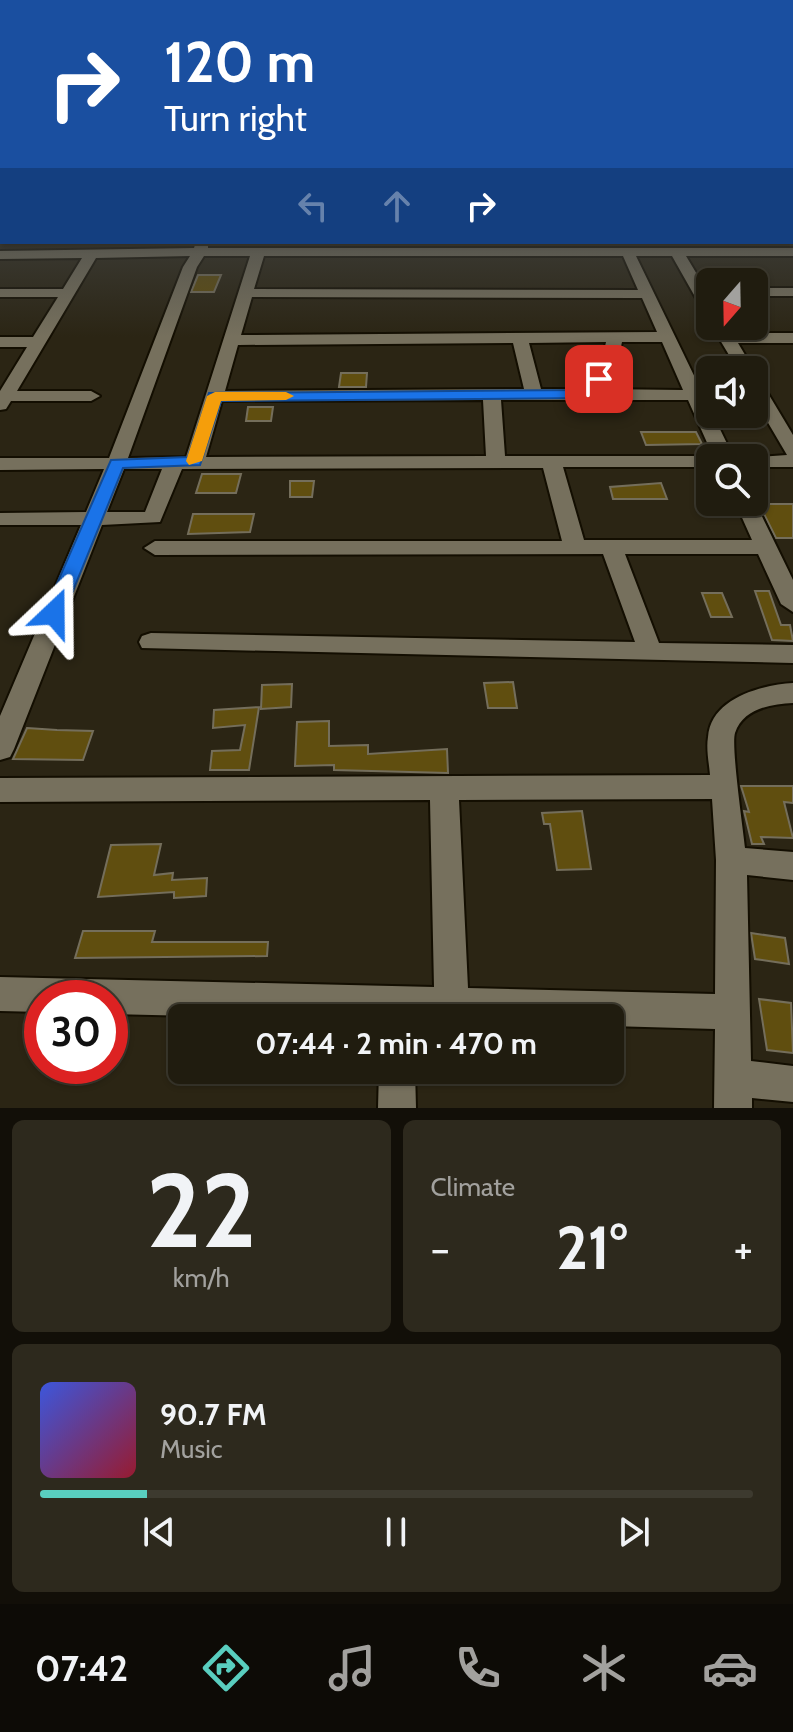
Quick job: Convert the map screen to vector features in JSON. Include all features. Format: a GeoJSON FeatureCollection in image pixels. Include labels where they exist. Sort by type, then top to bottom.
{"type":"FeatureCollection","features":[{"type":"Feature","properties":{"kind":"street"},"geometry":{"type":"LineString","coordinates":[[0,255],[91,255],[201,247],[258,252],[475,247],[676,251],[767,247],[793,252]]}},
{"type":"Feature","properties":{"kind":"street"},"geometry":{"type":"LineString","coordinates":[[0,749],[116,464],[190,267],[201,247]]}},
{"type":"Feature","properties":{"kind":"street"},"geometry":{"type":"LineString","coordinates":[[627,251],[718,444]]}},
{"type":"Feature","properties":{"kind":"street"},"geometry":{"type":"LineString","coordinates":[[676,251],[696,279]]}},
{"type":"Feature","properties":{"kind":"street"},"geometry":{"type":"LineString","coordinates":[[0,519],[153,518],[185,462],[215,396],[258,252]]}},
{"type":"Feature","properties":{"kind":"street"},"geometry":{"type":"LineString","coordinates":[[2,399],[91,255]]}},
{"type":"Feature","properties":{"kind":"street"},"geometry":{"type":"LineString","coordinates":[[768,292],[793,292]]}},
{"type":"Feature","properties":{"kind":"street"},"geometry":{"type":"LineString","coordinates":[[0,293],[68,293]]}},
{"type":"Feature","properties":{"kind":"street"},"geometry":{"type":"LineString","coordinates":[[245,293],[647,294]]}},
{"type":"Feature","properties":{"kind":"street"},"geometry":{"type":"LineString","coordinates":[[768,336],[793,338]]}},
{"type":"Feature","properties":{"kind":"street"},"geometry":{"type":"LineString","coordinates":[[231,340],[668,337]]}},
{"type":"Feature","properties":{"kind":"street"},"geometry":{"type":"LineString","coordinates":[[520,338],[534,394]]}},
{"type":"Feature","properties":{"kind":"street"},"geometry":{"type":"LineString","coordinates":[[588,394],[609,364],[615,338]]}},
{"type":"Feature","properties":{"kind":"street"},"geometry":{"type":"LineString","coordinates":[[0,342],[38,342]]}},
{"type":"Feature","properties":{"kind":"street"},"geometry":{"type":"LineString","coordinates":[[492,395],[496,461]]}},
{"type":"Feature","properties":{"kind":"street"},"geometry":{"type":"LineString","coordinates":[[215,396],[695,395]]}},
{"type":"Feature","properties":{"kind":"street"},"geometry":{"type":"LineString","coordinates":[[2,399],[91,396]]}},
{"type":"Feature","properties":{"kind":"street"},"geometry":{"type":"LineString","coordinates":[[768,408],[793,451]]}},
{"type":"Feature","properties":{"kind":"street"},"geometry":{"type":"LineString","coordinates":[[551,461],[575,548]]}},
{"type":"Feature","properties":{"kind":"street"},"geometry":{"type":"LineString","coordinates":[[0,464],[696,461]]}},
{"type":"Feature","properties":{"kind":"street"},"geometry":{"type":"LineString","coordinates":[[768,461],[793,461]]}},
{"type":"Feature","properties":{"kind":"street"},"geometry":{"type":"LineString","coordinates":[[752,516],[793,604]]}},
{"type":"Feature","properties":{"kind":"street"},"geometry":{"type":"LineString","coordinates":[[155,548],[766,547]]}},
{"type":"Feature","properties":{"kind":"street"},"geometry":{"type":"LineString","coordinates":[[612,548],[650,651]]}},
{"type":"Feature","properties":{"kind":"street"},"geometry":{"type":"LineString","coordinates":[[151,642],[793,654]]}},
{"type":"Feature","properties":{"kind":"street"},"geometry":{"type":"LineString","coordinates":[[793,693],[772,694],[738,707],[721,734],[731,860],[733,1093],[793,1084]]}},
{"type":"Feature","properties":{"kind":"street"},"geometry":{"type":"LineString","coordinates":[[0,790],[725,787]]}},
{"type":"Feature","properties":{"kind":"street"},"geometry":{"type":"LineString","coordinates":[[444,788],[452,1004]]}},
{"type":"Feature","properties":{"kind":"street"},"geometry":{"type":"LineString","coordinates":[[731,860],[793,866]]}},
{"type":"Feature","properties":{"kind":"street"},"geometry":{"type":"LineString","coordinates":[[0,994],[233,1004]]}},
{"type":"Feature","properties":{"kind":"street"},"geometry":{"type":"LineString","coordinates":[[624,1009],[733,1012]]}},
{"type":"Feature","properties":{"kind":"street"},"geometry":{"type":"LineString","coordinates":[[397,1084],[397,1108]]}},
{"type":"Feature","properties":{"kind":"building"},"geometry":{"type":"Polygon","coordinates":[[[198,275],[221,275],[214,292],[191,292],[198,275]]]}},
{"type":"Feature","properties":{"kind":"building"},"geometry":{"type":"Polygon","coordinates":[[[341,373],[367,373],[366,387],[339,387],[341,373]]]}},
{"type":"Feature","properties":{"kind":"building"},"geometry":{"type":"Polygon","coordinates":[[[248,407],[273,407],[271,421],[246,421],[248,407]]]}},
{"type":"Feature","properties":{"kind":"building"},"geometry":{"type":"Polygon","coordinates":[[[641,432],[696,432],[702,444],[696,444],[646,445],[641,432]]]}},
{"type":"Feature","properties":{"kind":"building"},"geometry":{"type":"Polygon","coordinates":[[[202,474],[241,474],[236,493],[196,493],[202,474]]]}},
{"type":"Feature","properties":{"kind":"building"},"geometry":{"type":"Polygon","coordinates":[[[290,481],[314,481],[312,497],[290,497],[290,481]]]}},
{"type":"Feature","properties":{"kind":"building"},"geometry":{"type":"Polygon","coordinates":[[[661,483],[667,499],[613,499],[610,487],[661,483]]]}},
{"type":"Feature","properties":{"kind":"building"},"geometry":{"type":"Polygon","coordinates":[[[768,504],[793,504],[793,538],[776,538],[765,516],[768,516],[768,504]]]}},
{"type":"Feature","properties":{"kind":"building"},"geometry":{"type":"Polygon","coordinates":[[[193,514],[254,514],[250,532],[188,534],[193,514]]]}},
{"type":"Feature","properties":{"kind":"building"},"geometry":{"type":"Polygon","coordinates":[[[755,591],[769,591],[781,625],[790,625],[793,641],[772,640],[755,591]]]}},
{"type":"Feature","properties":{"kind":"building"},"geometry":{"type":"Polygon","coordinates":[[[702,593],[722,593],[732,617],[711,617],[702,593]]]}},
{"type":"Feature","properties":{"kind":"building"},"geometry":{"type":"Polygon","coordinates":[[[513,682],[517,708],[488,708],[484,683],[513,682]]]}},
{"type":"Feature","properties":{"kind":"building"},"geometry":{"type":"Polygon","coordinates":[[[292,684],[291,707],[261,709],[262,685],[292,684]]]}},
{"type":"Feature","properties":{"kind":"building"},"geometry":{"type":"Polygon","coordinates":[[[259,707],[249,770],[210,770],[212,751],[240,750],[245,725],[213,728],[214,710],[259,707]]]}},
{"type":"Feature","properties":{"kind":"building"},"geometry":{"type":"Polygon","coordinates":[[[329,721],[329,746],[368,745],[368,754],[447,749],[448,773],[334,770],[334,765],[295,766],[297,722],[329,721]]]}},
{"type":"Feature","properties":{"kind":"building"},"geometry":{"type":"Polygon","coordinates":[[[27,728],[93,731],[83,760],[13,759],[27,728]]]}},
{"type":"Feature","properties":{"kind":"building"},"geometry":{"type":"Polygon","coordinates":[[[741,786],[793,786],[793,803],[784,802],[793,838],[761,837],[764,844],[752,844],[744,811],[749,812],[741,786]]]}},
{"type":"Feature","properties":{"kind":"building"},"geometry":{"type":"Polygon","coordinates":[[[582,811],[591,869],[557,870],[550,824],[544,824],[542,813],[582,811]]]}},
{"type":"Feature","properties":{"kind":"building"},"geometry":{"type":"Polygon","coordinates":[[[161,844],[154,875],[173,873],[172,880],[207,878],[206,896],[174,898],[174,892],[98,897],[111,845],[161,844]]]}},
{"type":"Feature","properties":{"kind":"building"},"geometry":{"type":"Polygon","coordinates":[[[83,931],[155,931],[152,942],[268,942],[267,956],[75,958],[83,931]]]}},
{"type":"Feature","properties":{"kind":"building"},"geometry":{"type":"Polygon","coordinates":[[[751,933],[785,938],[789,964],[755,959],[751,933]]]}},
{"type":"Feature","properties":{"kind":"building"},"geometry":{"type":"Polygon","coordinates":[[[759,999],[791,1003],[793,1053],[767,1050],[759,999]]]}},
{"type":"Feature","properties":{"kind":"slow traffic"},"geometry":{"type":"LineString","coordinates":[[194,461],[215,396],[286,396]]}},
{"type":"Feature","properties":{"kind":"route"},"geometry":{"type":"LineString","coordinates":[[54,613],[116,464],[195,461],[215,396],[588,394],[599,379]]}}]}
